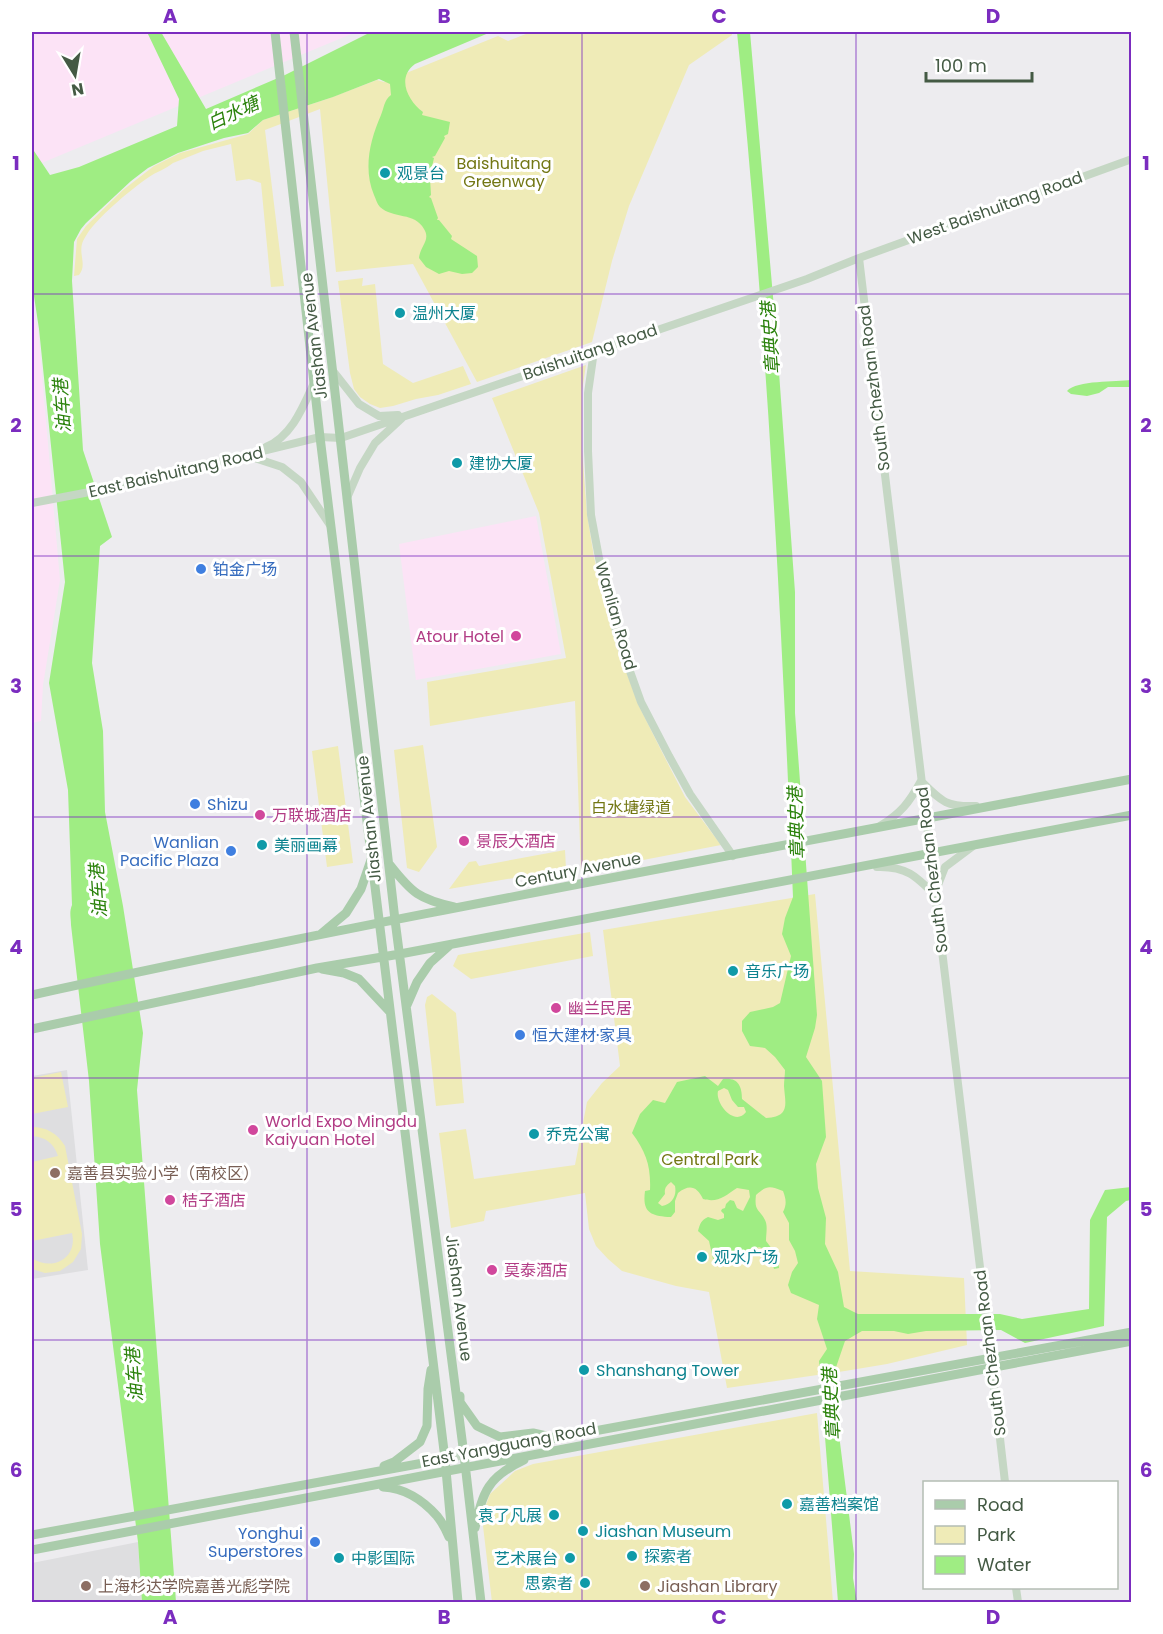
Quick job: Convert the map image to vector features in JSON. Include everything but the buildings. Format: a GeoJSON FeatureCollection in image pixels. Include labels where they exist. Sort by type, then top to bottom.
{"type":"FeatureCollection","features":[{"type":"Feature","properties":{"kind":"main road","name":"Jiashan Avenue"},"geometry":{"type":"LineString","coordinates":[[275,32],[320,437],[445,1459],[458,1602]]}},
{"type":"Feature","properties":{"kind":"main road","name":"Jiashan Avenue"},"geometry":{"type":"LineString","coordinates":[[294,32],[395,920],[481,1602]]}},
{"type":"Feature","properties":{"kind":"main road","name":"Century Avenue"},"geometry":{"type":"LineString","coordinates":[[32,995],[380,922],[1131,779]]}},
{"type":"Feature","properties":{"kind":"main road"},"geometry":{"type":"LineString","coordinates":[[32,1029],[317,968],[1131,815]]}},
{"type":"Feature","properties":{"kind":"main road"},"geometry":{"type":"LineString","coordinates":[[320,935],[346,913],[361,889],[372,858]]}},
{"type":"Feature","properties":{"kind":"main road"},"geometry":{"type":"LineString","coordinates":[[389,864],[418,896],[431,902],[459,908]]}},
{"type":"Feature","properties":{"kind":"main road"},"geometry":{"type":"LineString","coordinates":[[406,1005],[417,982],[430,963],[451,944]]}},
{"type":"Feature","properties":{"kind":"main road"},"geometry":{"type":"LineString","coordinates":[[317,968],[344,973],[359,979],[390,1012]]}},
{"type":"Feature","properties":{"kind":"main road"},"geometry":{"type":"LineString","coordinates":[[991,1362],[1131,1332]]}},
{"type":"Feature","properties":{"kind":"main road"},"geometry":{"type":"LineString","coordinates":[[991,1362],[1131,1341]]}},
{"type":"Feature","properties":{"kind":"main road"},"geometry":{"type":"LineString","coordinates":[[364,1474],[394,1462],[420,1442],[427,1426],[428,1389],[433,1362]]}},
{"type":"Feature","properties":{"kind":"main road","name":"East Yangguang Road"},"geometry":{"type":"LineString","coordinates":[[464,1455],[850,1383],[991,1362]]}},
{"type":"Feature","properties":{"kind":"main road","name":"East Yangguang Road"},"geometry":{"type":"LineString","coordinates":[[32,1550],[853,1394],[991,1362]]}},
{"type":"Feature","properties":{"kind":"main road"},"geometry":{"type":"LineString","coordinates":[[454,1377],[459,1383],[460,1402],[477,1426],[500,1437],[533,1433],[557,1438]]}},
{"type":"Feature","properties":{"kind":"main road"},"geometry":{"type":"LineString","coordinates":[[473,1536],[482,1500],[495,1478],[534,1455]]}},
{"type":"Feature","properties":{"kind":"main road","name":"East Yangguang Road"},"geometry":{"type":"LineString","coordinates":[[32,1535],[445,1459]]}},
{"type":"Feature","properties":{"kind":"main road"},"geometry":{"type":"LineString","coordinates":[[365,1487],[394,1488],[420,1499],[439,1517],[452,1542]]}},
{"type":"Feature","properties":{"kind":"street","name":"West Baishuitang Road"},"geometry":{"type":"LineString","coordinates":[[859,258],[1129,160]]}},
{"type":"Feature","properties":{"kind":"street","name":"Baishuitang Road"},"geometry":{"type":"LineString","coordinates":[[320,437],[341,438],[807,279],[859,258]]}},
{"type":"Feature","properties":{"kind":"street","name":"South Chezhan Road"},"geometry":{"type":"LineString","coordinates":[[859,258],[1005,1481]]}},
{"type":"Feature","properties":{"kind":"street","name":"Wanlian Road"},"geometry":{"type":"LineString","coordinates":[[594,351],[588,393],[591,515],[617,635],[641,702],[669,756],[690,794],[733,856]]}},
{"type":"Feature","properties":{"kind":"street"},"geometry":{"type":"LineString","coordinates":[[333,371],[359,404],[379,416],[406,415]]}},
{"type":"Feature","properties":{"kind":"street"},"geometry":{"type":"LineString","coordinates":[[248,455],[274,444],[288,431],[303,407],[314,382]]}},
{"type":"Feature","properties":{"kind":"street"},"geometry":{"type":"LineString","coordinates":[[348,498],[360,468],[375,443],[406,415]]}},
{"type":"Feature","properties":{"kind":"street","name":"East Baishuitang Road"},"geometry":{"type":"LineString","coordinates":[[32,503],[121,486],[320,437]]}},
{"type":"Feature","properties":{"kind":"street"},"geometry":{"type":"LineString","coordinates":[[248,455],[282,467],[301,482],[331,526]]}},
{"type":"Feature","properties":{"kind":"street"},"geometry":{"type":"LineString","coordinates":[[876,829],[910,802],[921,781],[936,796],[952,805],[999,804]]}},
{"type":"Feature","properties":{"kind":"street"},"geometry":{"type":"LineString","coordinates":[[935,895],[945,867],[974,845]]}},
{"type":"Feature","properties":{"kind":"street"},"geometry":{"type":"LineString","coordinates":[[855,867],[888,866],[902,869],[914,875],[935,895]]}},
{"type":"Feature","properties":{"kind":"street","name":"East Yangguang Road"},"geometry":{"type":"LineString","coordinates":[[445,1459],[464,1455]]}},
{"type":"Feature","properties":{"kind":"shaded area"},"geometry":{"type":"Polygon","coordinates":[[[32,32],[356,32],[32,167],[32,32]]]}},
{"type":"Feature","properties":{"kind":"shaded area"},"geometry":{"type":"Polygon","coordinates":[[[32,308],[38,330],[60,580],[43,685],[41,721],[32,723],[32,308]]]}},
{"type":"Feature","properties":{"kind":"shaded area"},"geometry":{"type":"Polygon","coordinates":[[[536,516],[561,654],[416,680],[399,544],[536,516]]]}},
{"type":"Feature","properties":{"kind":"shaded area","name":"嘉善县实验小学（南校区）"},"geometry":{"type":"Polygon","coordinates":[[[67,1070],[88,1270],[32,1279],[32,1076],[67,1070]]]}},
{"type":"Feature","properties":{"kind":"shaded area","name":"上海杉达学院嘉善光彪学院"},"geometry":{"type":"Polygon","coordinates":[[[138,1542],[142,1602],[32,1602],[32,1563],[138,1542]]]}},
{"type":"Feature","properties":{"kind":"green space","name":"Baishuitang Greenway"},"geometry":{"type":"Polygon","coordinates":[[[531,32],[732,32],[732,35],[689,65],[629,206],[612,261],[592,342],[477,382],[413,264],[336,272],[320,109],[265,130],[284,286],[271,287],[261,183],[249,179],[236,181],[231,144],[203,151],[173,163],[125,195],[87,234],[81,248],[83,264],[81,271],[79,275],[74,276],[77,239],[86,226],[123,190],[154,166],[180,153],[248,134],[263,120],[377,80],[384,82],[498,36],[508,41],[531,32]]]}},
{"type":"Feature","properties":{"kind":"green space"},"geometry":{"type":"Polygon","coordinates":[[[363,278],[362,286],[375,284],[383,364],[413,383],[463,366],[471,384],[438,395],[380,408],[360,397],[354,389],[350,373],[338,281],[363,278]]]}},
{"type":"Feature","properties":{"kind":"green space","name":"白水塘绿道"},"geometry":{"type":"Polygon","coordinates":[[[586,365],[582,391],[582,449],[587,514],[594,557],[613,635],[638,704],[685,797],[721,845],[581,872],[575,701],[430,726],[427,682],[566,658],[539,513],[492,398],[586,365]]]}},
{"type":"Feature","properties":{"kind":"green space"},"geometry":{"type":"Polygon","coordinates":[[[423,745],[437,847],[419,872],[407,868],[394,750],[423,745]]]}},
{"type":"Feature","properties":{"kind":"green space"},"geometry":{"type":"Polygon","coordinates":[[[338,746],[353,863],[327,867],[312,751],[338,746]]]}},
{"type":"Feature","properties":{"kind":"green space"},"geometry":{"type":"Polygon","coordinates":[[[565,850],[566,869],[449,889],[469,862],[476,861],[479,866],[565,850]]]}},
{"type":"Feature","properties":{"kind":"green space","name":"Central Park"},"geometry":{"type":"Polygon","coordinates":[[[815,894],[850,1271],[964,1278],[967,1345],[887,1364],[727,1388],[709,1292],[676,1286],[622,1271],[596,1246],[589,1229],[585,1193],[486,1211],[484,1221],[451,1228],[439,1133],[466,1129],[474,1179],[575,1165],[587,1102],[620,1066],[603,930],[815,894]]]}},
{"type":"Feature","properties":{"kind":"green space"},"geometry":{"type":"Polygon","coordinates":[[[590,932],[593,956],[471,979],[453,966],[458,955],[590,932]]]}},
{"type":"Feature","properties":{"kind":"green space"},"geometry":{"type":"Polygon","coordinates":[[[432,994],[456,1013],[464,1103],[436,1106],[425,1005],[427,997],[432,994]]]}},
{"type":"Feature","properties":{"kind":"green space"},"geometry":{"type":"Polygon","coordinates":[[[61,1072],[68,1107],[32,1114],[32,1078],[61,1072]]]}},
{"type":"Feature","properties":{"kind":"green space"},"geometry":{"type":"Polygon","coordinates":[[[32,1127],[51,1132],[65,1146],[82,1234],[81,1249],[73,1262],[60,1271],[45,1273],[32,1269],[32,1258],[48,1264],[55,1263],[67,1256],[73,1242],[72,1233],[32,1241],[32,1162],[58,1156],[48,1141],[32,1136],[32,1127]]]}},
{"type":"Feature","properties":{"kind":"green space"},"geometry":{"type":"Polygon","coordinates":[[[817,1413],[833,1602],[492,1602],[483,1526],[484,1510],[490,1494],[515,1471],[533,1464],[817,1413]]]}},
{"type":"Feature","properties":{"kind":"water"},"geometry":{"type":"Polygon","coordinates":[[[147,32],[161,32],[206,109],[285,75],[371,32],[491,32],[415,64],[409,70],[405,82],[409,96],[423,112],[422,115],[450,122],[448,134],[444,136],[435,156],[432,157],[434,158],[428,176],[431,195],[429,197],[437,220],[452,236],[451,239],[477,256],[478,267],[472,273],[462,274],[449,271],[439,274],[426,267],[419,258],[426,240],[424,229],[415,220],[385,211],[377,203],[369,175],[369,155],[377,125],[391,95],[390,84],[379,79],[263,120],[248,133],[178,153],[148,168],[86,223],[74,242],[72,281],[83,450],[112,537],[100,546],[92,663],[103,731],[105,812],[123,906],[143,1033],[137,1090],[176,1602],[142,1602],[138,1542],[100,1244],[89,1081],[70,913],[72,905],[68,790],[49,683],[65,582],[39,329],[32,283],[32,148],[50,175],[79,167],[177,126],[179,99],[147,32]]]}},
{"type":"Feature","properties":{"kind":"water","name":"章典史港"},"geometry":{"type":"Polygon","coordinates":[[[737,32],[750,32],[776,331],[795,592],[795,713],[817,1015],[806,1057],[822,1081],[826,1137],[816,1164],[818,1188],[826,1218],[825,1244],[838,1272],[844,1307],[858,1314],[1000,1314],[1022,1319],[1089,1309],[1090,1220],[1105,1190],[1131,1187],[1131,1200],[1126,1201],[1107,1217],[1104,1326],[1025,1343],[1001,1330],[926,1331],[908,1334],[894,1331],[862,1331],[845,1341],[832,1379],[854,1554],[853,1578],[857,1602],[838,1602],[819,1361],[827,1349],[817,1319],[819,1305],[791,1293],[788,1285],[798,1263],[789,1240],[789,1223],[783,1212],[786,1202],[783,1191],[772,1187],[763,1189],[756,1195],[756,1207],[766,1222],[766,1241],[773,1250],[779,1268],[774,1269],[770,1255],[759,1247],[738,1254],[730,1259],[731,1261],[720,1262],[713,1259],[709,1241],[698,1231],[700,1224],[708,1217],[718,1220],[724,1218],[721,1211],[730,1200],[734,1201],[737,1208],[743,1211],[750,1197],[749,1190],[737,1188],[721,1198],[708,1200],[703,1199],[695,1189],[686,1188],[678,1193],[675,1212],[671,1217],[653,1214],[647,1209],[644,1198],[645,1191],[650,1190],[648,1166],[644,1153],[632,1133],[640,1114],[653,1100],[665,1103],[677,1082],[705,1076],[718,1086],[723,1079],[736,1081],[740,1086],[742,1099],[766,1118],[780,1115],[785,1108],[785,1070],[765,1048],[750,1046],[742,1031],[742,1021],[750,1012],[773,1007],[780,1003],[791,956],[782,934],[793,897],[771,464],[737,32]],[[724,1088],[718,1091],[723,1107],[732,1115],[742,1116],[746,1112],[744,1107],[738,1107],[728,1090],[724,1088]],[[671,1182],[658,1203],[662,1206],[669,1203],[674,1196],[675,1186],[671,1182]]]}},
{"type":"Feature","properties":{"kind":"water"},"geometry":{"type":"Polygon","coordinates":[[[1131,380],[1131,387],[1108,387],[1099,393],[1087,396],[1071,394],[1067,391],[1072,387],[1088,383],[1131,380]]]}},
{"type":"Feature","properties":{"kind":"place","name":"观景台"},"geometry":{"type":"Point","coordinates":[385,173]}},
{"type":"Feature","properties":{"kind":"place","name":"温州大厦"},"geometry":{"type":"Point","coordinates":[400,313]}},
{"type":"Feature","properties":{"kind":"place","name":"建协大厦"},"geometry":{"type":"Point","coordinates":[457,463]}},
{"type":"Feature","properties":{"kind":"place","name":"铂金广场"},"geometry":{"type":"Point","coordinates":[201,569]}},
{"type":"Feature","properties":{"kind":"place","name":"Atour Hotel"},"geometry":{"type":"Point","coordinates":[516,636]}},
{"type":"Feature","properties":{"kind":"place","name":"Shizu"},"geometry":{"type":"Point","coordinates":[195,804]}},
{"type":"Feature","properties":{"kind":"place","name":"万联城酒店"},"geometry":{"type":"Point","coordinates":[260,815]}},
{"type":"Feature","properties":{"kind":"place","name":"景辰大酒店"},"geometry":{"type":"Point","coordinates":[464,841]}},
{"type":"Feature","properties":{"kind":"place","name":"美丽画幕"},"geometry":{"type":"Point","coordinates":[262,845]}},
{"type":"Feature","properties":{"kind":"place","name":"Wanlian Pacific Plaza"},"geometry":{"type":"Point","coordinates":[231,851]}},
{"type":"Feature","properties":{"kind":"place","name":"音乐广场"},"geometry":{"type":"Point","coordinates":[733,971]}},
{"type":"Feature","properties":{"kind":"place","name":"幽兰民居"},"geometry":{"type":"Point","coordinates":[556,1008]}},
{"type":"Feature","properties":{"kind":"place","name":"恒大建材·家具"},"geometry":{"type":"Point","coordinates":[520,1035]}},
{"type":"Feature","properties":{"kind":"place","name":"World Expo Mingdu Kaiyuan Hotel"},"geometry":{"type":"Point","coordinates":[253,1130]}},
{"type":"Feature","properties":{"kind":"place","name":"乔克公寓"},"geometry":{"type":"Point","coordinates":[534,1134]}},
{"type":"Feature","properties":{"kind":"place","name":"嘉善县实验小学（南校区）"},"geometry":{"type":"Point","coordinates":[55,1173]}},
{"type":"Feature","properties":{"kind":"place","name":"桔子酒店"},"geometry":{"type":"Point","coordinates":[170,1200]}},
{"type":"Feature","properties":{"kind":"place","name":"观水广场"},"geometry":{"type":"Point","coordinates":[702,1257]}},
{"type":"Feature","properties":{"kind":"place","name":"莫泰酒店"},"geometry":{"type":"Point","coordinates":[492,1270]}},
{"type":"Feature","properties":{"kind":"place","name":"Shanshang Tower"},"geometry":{"type":"Point","coordinates":[584,1370]}},
{"type":"Feature","properties":{"kind":"place","name":"嘉善档案馆"},"geometry":{"type":"Point","coordinates":[787,1504]}},
{"type":"Feature","properties":{"kind":"place","name":"袁了凡展"},"geometry":{"type":"Point","coordinates":[554,1515]}},
{"type":"Feature","properties":{"kind":"place","name":"Jiashan Museum"},"geometry":{"type":"Point","coordinates":[583,1531]}},
{"type":"Feature","properties":{"kind":"place","name":"Yonghui Superstores"},"geometry":{"type":"Point","coordinates":[315,1542]}},
{"type":"Feature","properties":{"kind":"place","name":"探索者"},"geometry":{"type":"Point","coordinates":[632,1556]}},
{"type":"Feature","properties":{"kind":"place","name":"中影国际"},"geometry":{"type":"Point","coordinates":[339,1558]}},
{"type":"Feature","properties":{"kind":"place","name":"艺术展台"},"geometry":{"type":"Point","coordinates":[570,1558]}},
{"type":"Feature","properties":{"kind":"place","name":"思索者"},"geometry":{"type":"Point","coordinates":[585,1583]}},
{"type":"Feature","properties":{"kind":"place","name":"上海杉达学院嘉善光彪学院"},"geometry":{"type":"Point","coordinates":[86,1586]}},
{"type":"Feature","properties":{"kind":"place","name":"Jiashan Library"},"geometry":{"type":"Point","coordinates":[645,1586]}},
{"type":"Feature","properties":{"kind":"water label","name":"白水塘"},"geometry":{"type":"Point","coordinates":[233,113]}},
{"type":"Feature","properties":{"kind":"water label","name":"油车港"},"geometry":{"type":"Point","coordinates":[62,406]}},
{"type":"Feature","properties":{"kind":"water label","name":"油车港"},"geometry":{"type":"Point","coordinates":[98,891]}},
{"type":"Feature","properties":{"kind":"water label","name":"油车港"},"geometry":{"type":"Point","coordinates":[134,1375]}}]}
